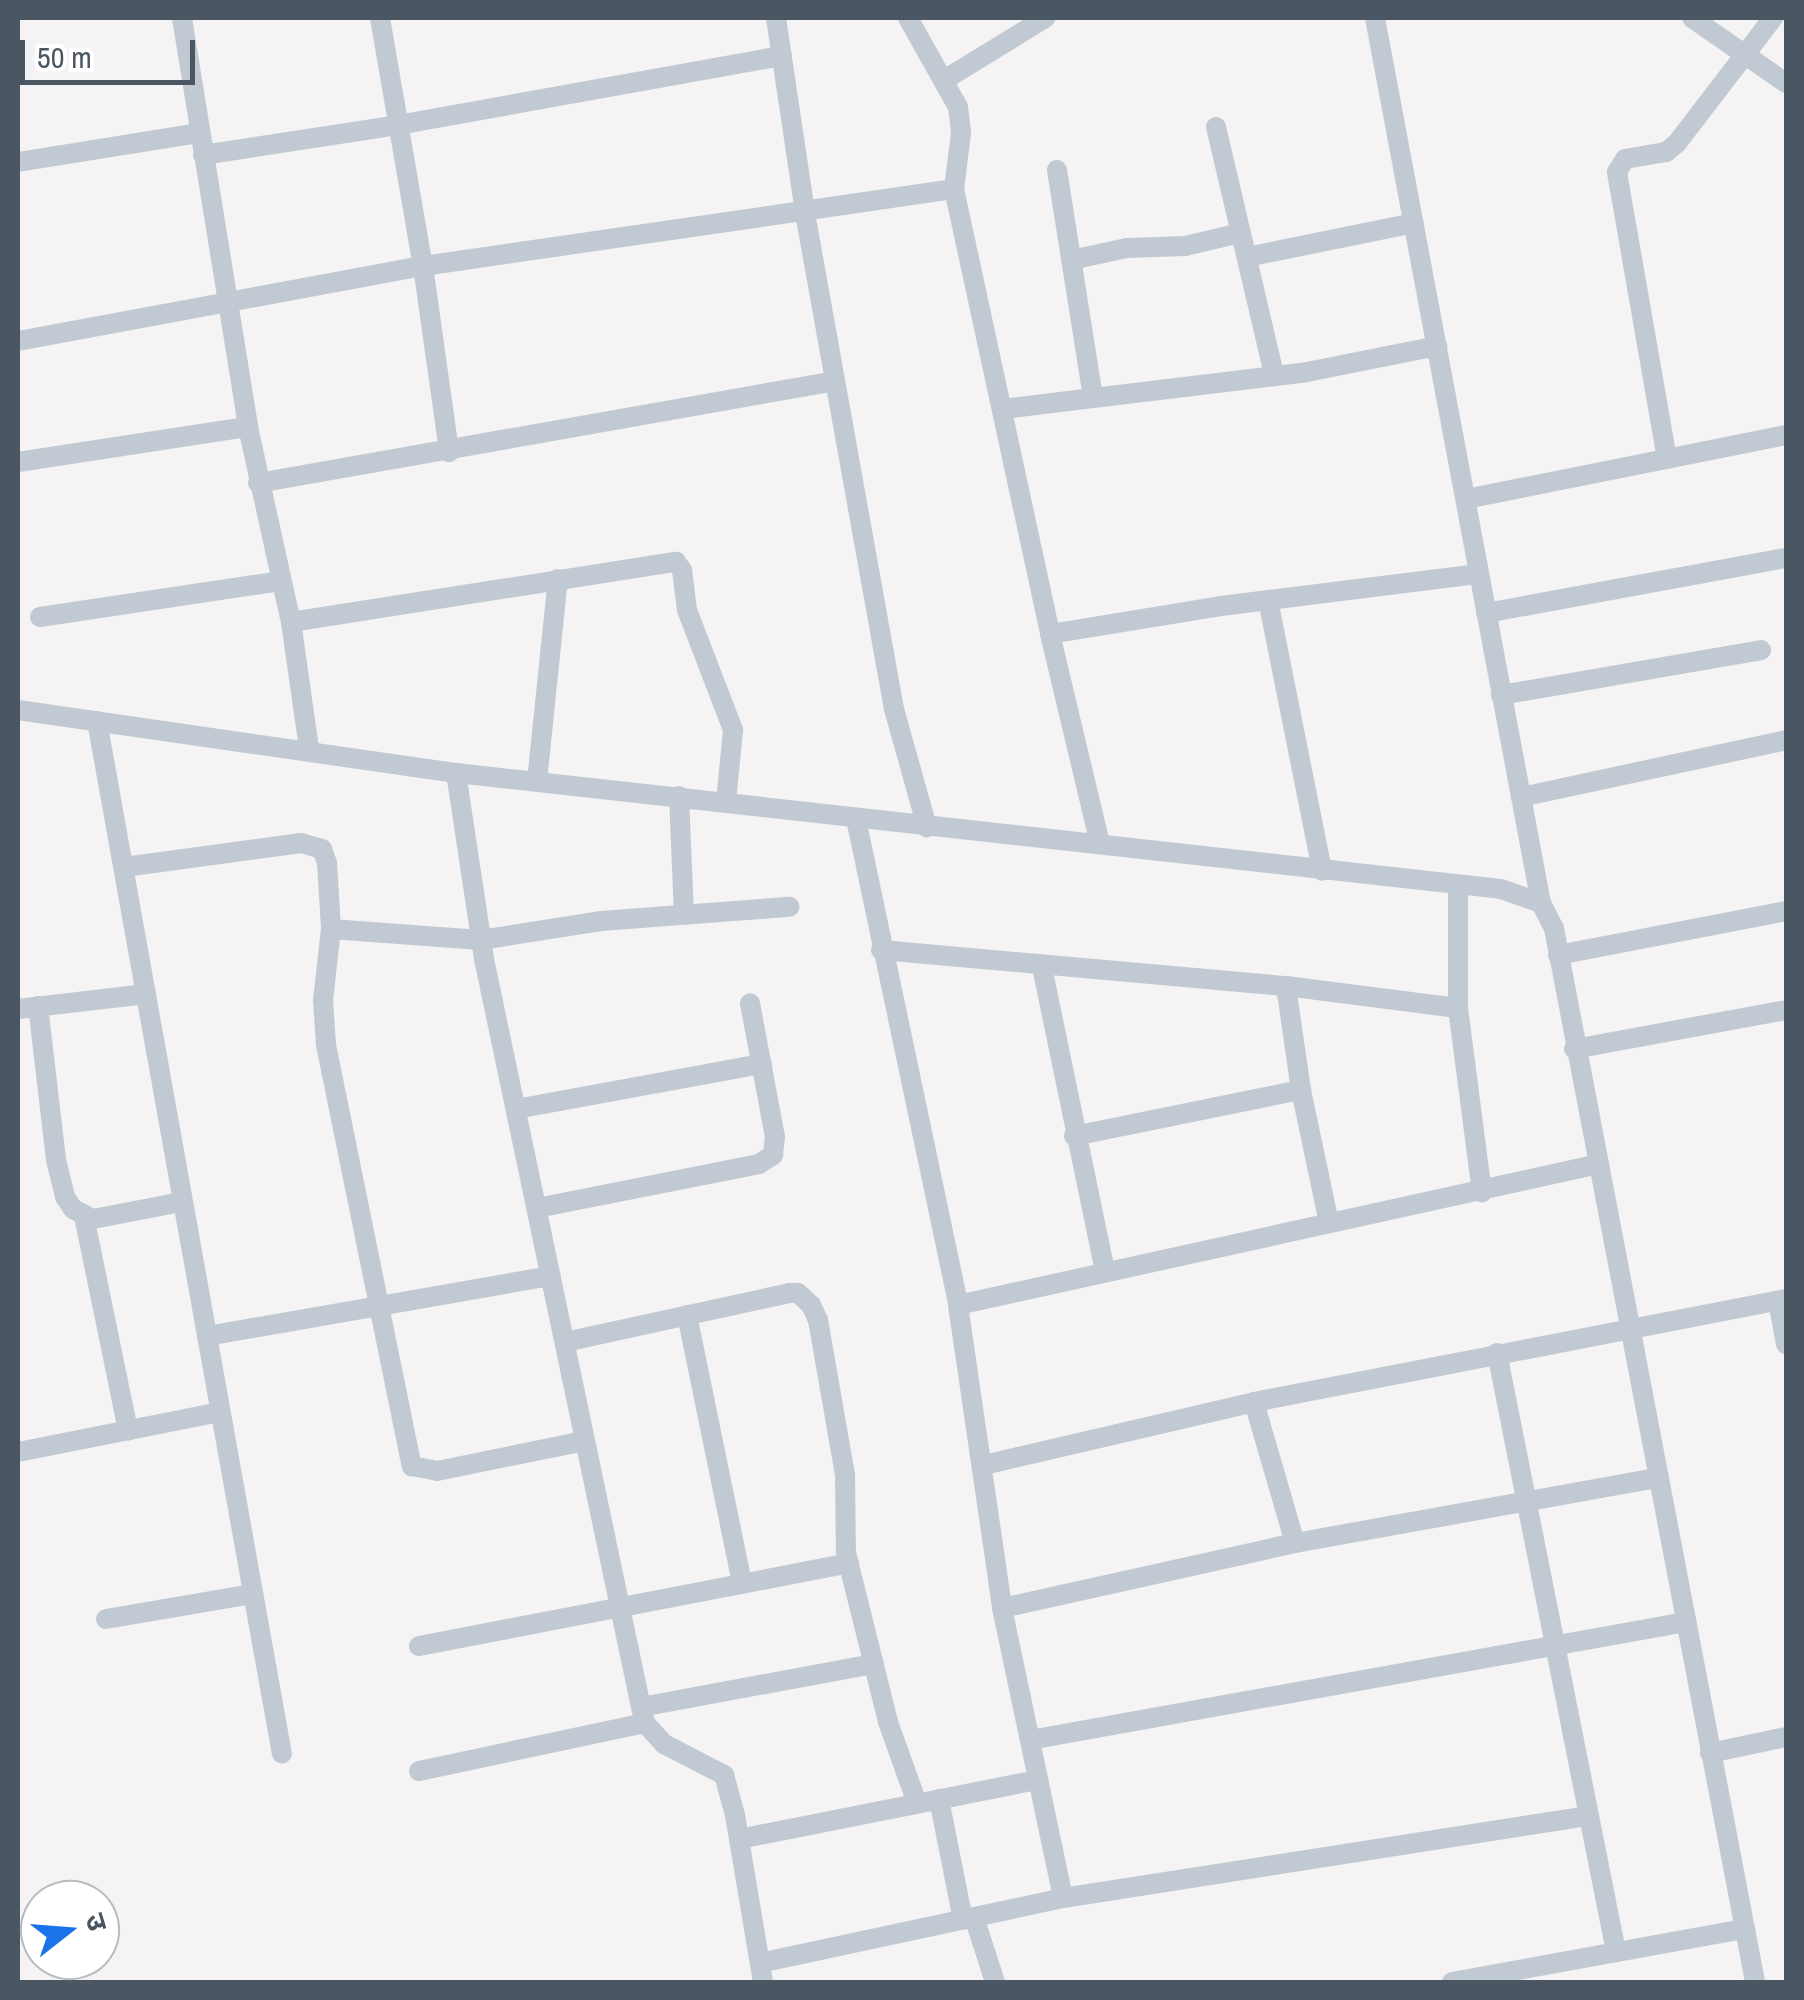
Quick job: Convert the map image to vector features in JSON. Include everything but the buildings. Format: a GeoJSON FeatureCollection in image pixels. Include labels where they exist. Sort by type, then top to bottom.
{"type":"FeatureCollection","features":[{"type":"Feature","properties":{"kind":"street"},"geometry":{"type":"LineString","coordinates":[[182,18],[248,427],[291,622],[308,749]]}},
{"type":"Feature","properties":{"kind":"street"},"geometry":{"type":"LineString","coordinates":[[380,18],[424,266],[449,452]]}},
{"type":"Feature","properties":{"kind":"street"},"geometry":{"type":"LineString","coordinates":[[776,18],[805,213],[894,708],[927,827]]}},
{"type":"Feature","properties":{"kind":"street"},"geometry":{"type":"LineString","coordinates":[[908,18],[944,80],[960,120],[954,188],[1050,634],[1100,844]]}},
{"type":"Feature","properties":{"kind":"street"},"geometry":{"type":"LineString","coordinates":[[944,80],[1045,18]]}},
{"type":"Feature","properties":{"kind":"street"},"geometry":{"type":"LineString","coordinates":[[1376,18],[1540,903],[1554,928],[1574,1049],[1756,1982]]}},
{"type":"Feature","properties":{"kind":"street"},"geometry":{"type":"LineString","coordinates":[[1692,18],[1786,83]]}},
{"type":"Feature","properties":{"kind":"street"},"geometry":{"type":"LineString","coordinates":[[1667,459],[1618,172],[1624,159],[1666,152],[1677,143],[1773,18]]}},
{"type":"Feature","properties":{"kind":"street"},"geometry":{"type":"LineString","coordinates":[[203,155],[398,126],[782,56]]}},
{"type":"Feature","properties":{"kind":"street"},"geometry":{"type":"LineString","coordinates":[[1216,126],[1274,376]]}},
{"type":"Feature","properties":{"kind":"street"},"geometry":{"type":"LineString","coordinates":[[18,162],[200,134]]}},
{"type":"Feature","properties":{"kind":"street"},"geometry":{"type":"LineString","coordinates":[[1057,170],[1093,396]]}},
{"type":"Feature","properties":{"kind":"street"},"geometry":{"type":"LineString","coordinates":[[18,341],[424,266],[805,213],[954,188]]}},
{"type":"Feature","properties":{"kind":"street"},"geometry":{"type":"LineString","coordinates":[[1246,257],[1414,222]]}},
{"type":"Feature","properties":{"kind":"street"},"geometry":{"type":"LineString","coordinates":[[1071,260],[1127,248],[1185,246],[1241,233]]}},
{"type":"Feature","properties":{"kind":"street"},"geometry":{"type":"LineString","coordinates":[[1003,408],[1274,376],[1438,346]]}},
{"type":"Feature","properties":{"kind":"street"},"geometry":{"type":"LineString","coordinates":[[258,482],[449,452],[835,380]]}},
{"type":"Feature","properties":{"kind":"street"},"geometry":{"type":"LineString","coordinates":[[18,462],[248,427]]}},
{"type":"Feature","properties":{"kind":"street"},"geometry":{"type":"LineString","coordinates":[[1466,498],[1786,435]]}},
{"type":"Feature","properties":{"kind":"street"},"geometry":{"type":"LineString","coordinates":[[1486,614],[1786,558]]}},
{"type":"Feature","properties":{"kind":"street"},"geometry":{"type":"LineString","coordinates":[[291,622],[656,561],[679,565],[687,610],[733,730],[726,801]]}},
{"type":"Feature","properties":{"kind":"street"},"geometry":{"type":"LineString","coordinates":[[1050,634],[1268,600],[1479,574]]}},
{"type":"Feature","properties":{"kind":"street"},"geometry":{"type":"LineString","coordinates":[[537,781],[558,579]]}},
{"type":"Feature","properties":{"kind":"street"},"geometry":{"type":"LineString","coordinates":[[40,618],[280,582]]}},
{"type":"Feature","properties":{"kind":"street"},"geometry":{"type":"LineString","coordinates":[[1268,600],[1322,871]]}},
{"type":"Feature","properties":{"kind":"street"},"geometry":{"type":"LineString","coordinates":[[1502,695],[1761,650]]}},
{"type":"Feature","properties":{"kind":"street"},"geometry":{"type":"LineString","coordinates":[[18,710],[456,772],[1501,889],[1540,903]]}},
{"type":"Feature","properties":{"kind":"street"},"geometry":{"type":"LineString","coordinates":[[97,721],[282,1754]]}},
{"type":"Feature","properties":{"kind":"street"},"geometry":{"type":"LineString","coordinates":[[1521,797],[1786,740]]}},
{"type":"Feature","properties":{"kind":"street"},"geometry":{"type":"LineString","coordinates":[[456,772],[481,940],[617,1606],[643,1715],[664,1744],[724,1775],[762,1973],[968,1918],[1063,1898],[1588,1816]]}},
{"type":"Feature","properties":{"kind":"street"},"geometry":{"type":"LineString","coordinates":[[679,796],[684,915]]}},
{"type":"Feature","properties":{"kind":"street"},"geometry":{"type":"LineString","coordinates":[[856,819],[958,1304],[1002,1608],[1063,1898]]}},
{"type":"Feature","properties":{"kind":"street"},"geometry":{"type":"LineString","coordinates":[[124,867],[312,843],[322,849],[327,863],[331,929],[323,1000],[326,1045],[412,1466],[437,1471],[584,1441]]}},
{"type":"Feature","properties":{"kind":"street"},"geometry":{"type":"LineString","coordinates":[[1458,887],[1458,1008],[1482,1192]]}},
{"type":"Feature","properties":{"kind":"street"},"geometry":{"type":"LineString","coordinates":[[331,929],[481,940],[568,924],[789,907]]}},
{"type":"Feature","properties":{"kind":"street"},"geometry":{"type":"LineString","coordinates":[[1558,955],[1786,911]]}},
{"type":"Feature","properties":{"kind":"street"},"geometry":{"type":"LineString","coordinates":[[881,950],[1286,986],[1458,1008]]}},
{"type":"Feature","properties":{"kind":"street"},"geometry":{"type":"LineString","coordinates":[[1042,967],[1074,1136],[1105,1270]]}},
{"type":"Feature","properties":{"kind":"street"},"geometry":{"type":"LineString","coordinates":[[1286,986],[1300,1090],[1328,1223]]}},
{"type":"Feature","properties":{"kind":"street"},"geometry":{"type":"LineString","coordinates":[[128,1431],[84,1216],[65,1197],[60,1182],[28,1007],[146,994]]}},
{"type":"Feature","properties":{"kind":"street"},"geometry":{"type":"LineString","coordinates":[[537,1208],[767,1160],[776,1147],[750,1003]]}},
{"type":"Feature","properties":{"kind":"street"},"geometry":{"type":"LineString","coordinates":[[1574,1049],[1786,1010]]}},
{"type":"Feature","properties":{"kind":"street"},"geometry":{"type":"LineString","coordinates":[[516,1109],[762,1064]]}},
{"type":"Feature","properties":{"kind":"street"},"geometry":{"type":"LineString","coordinates":[[1074,1136],[1300,1090]]}},
{"type":"Feature","properties":{"kind":"street"},"geometry":{"type":"LineString","coordinates":[[958,1304],[1599,1164]]}},
{"type":"Feature","properties":{"kind":"street"},"geometry":{"type":"LineString","coordinates":[[84,1216],[107,1217],[181,1202]]}},
{"type":"Feature","properties":{"kind":"street"},"geometry":{"type":"LineString","coordinates":[[208,1336],[552,1276]]}},
{"type":"Feature","properties":{"kind":"street"},"geometry":{"type":"LineString","coordinates":[[565,1342],[789,1293],[798,1293],[811,1305],[818,1320],[846,1475],[849,1563],[888,1722],[917,1804]]}},
{"type":"Feature","properties":{"kind":"street"},"geometry":{"type":"LineString","coordinates":[[984,1465],[1254,1402],[1782,1300],[1786,1344]]}},
{"type":"Feature","properties":{"kind":"street"},"geometry":{"type":"LineString","coordinates":[[687,1315],[742,1582]]}},
{"type":"Feature","properties":{"kind":"street"},"geometry":{"type":"LineString","coordinates":[[1497,1353],[1616,1952]]}},
{"type":"Feature","properties":{"kind":"street"},"geometry":{"type":"LineString","coordinates":[[1254,1402],[1295,1543]]}},
{"type":"Feature","properties":{"kind":"street"},"geometry":{"type":"LineString","coordinates":[[18,1452],[220,1412]]}},
{"type":"Feature","properties":{"kind":"street"},"geometry":{"type":"LineString","coordinates":[[1002,1608],[1295,1543],[1657,1478]]}},
{"type":"Feature","properties":{"kind":"street"},"geometry":{"type":"LineString","coordinates":[[419,1646],[849,1563]]}},
{"type":"Feature","properties":{"kind":"street"},"geometry":{"type":"LineString","coordinates":[[106,1619],[253,1594]]}},
{"type":"Feature","properties":{"kind":"street"},"geometry":{"type":"LineString","coordinates":[[1030,1740],[1686,1622]]}},
{"type":"Feature","properties":{"kind":"street"},"geometry":{"type":"LineString","coordinates":[[419,1770],[874,1664]]}},
{"type":"Feature","properties":{"kind":"street"},"geometry":{"type":"LineString","coordinates":[[1710,1753],[1786,1737]]}},
{"type":"Feature","properties":{"kind":"street"},"geometry":{"type":"LineString","coordinates":[[739,1839],[1038,1780]]}},
{"type":"Feature","properties":{"kind":"street"},"geometry":{"type":"LineString","coordinates":[[939,1799],[968,1918],[994,1982]]}},
{"type":"Feature","properties":{"kind":"street"},"geometry":{"type":"LineString","coordinates":[[1452,1982],[1745,1929]]}},
{"type":"Feature","properties":{"kind":"street"},"geometry":{"type":"LineString","coordinates":[[1578,1960],[1580,1982]]}}]}
